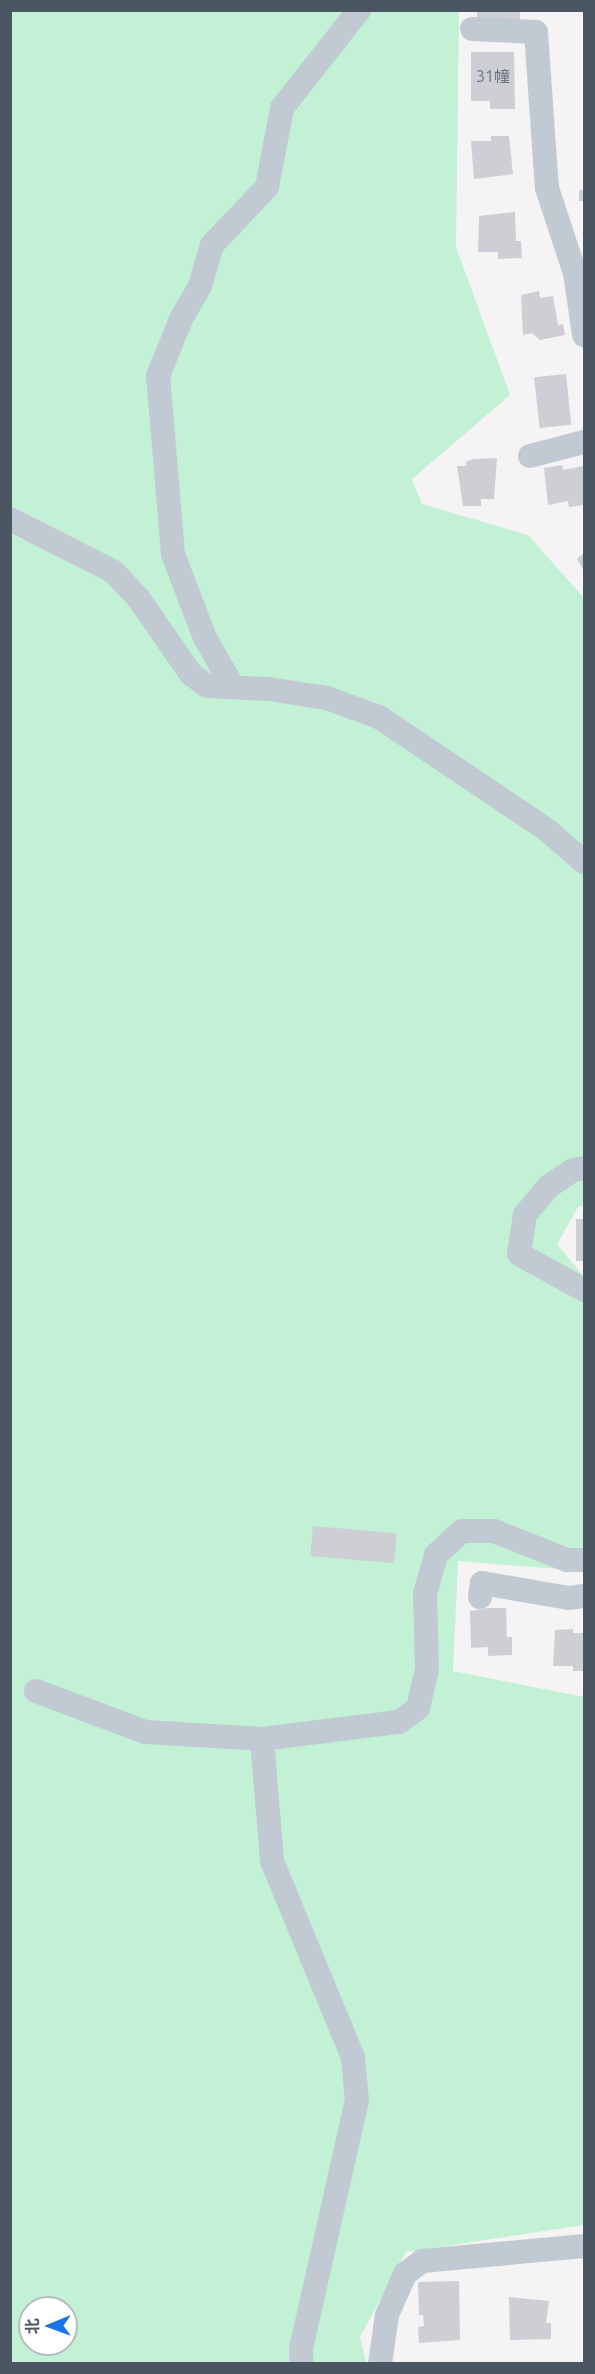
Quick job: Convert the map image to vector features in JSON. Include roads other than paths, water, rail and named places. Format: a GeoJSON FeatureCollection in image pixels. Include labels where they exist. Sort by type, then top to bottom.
{"type":"FeatureCollection","features":[{"type":"Feature","properties":{"kind":"street"},"geometry":{"type":"LineString","coordinates":[[233,687],[205,638],[173,554],[158,376],[181,319],[200,286],[212,245],[267,186],[282,108],[359,10]]}},
{"type":"Feature","properties":{"kind":"street"},"geometry":{"type":"LineString","coordinates":[[472,29],[536,32],[547,188],[575,273],[585,335]]}},
{"type":"Feature","properties":{"kind":"street"},"geometry":{"type":"LineString","coordinates":[[530,456],[585,442]]}},
{"type":"Feature","properties":{"kind":"street"},"geometry":{"type":"LineString","coordinates":[[10,519],[114,572],[139,599],[191,674],[207,686],[327,698],[378,717],[547,830],[585,862]]}},
{"type":"Feature","properties":{"kind":"street"},"geometry":{"type":"LineString","coordinates":[[585,1168],[573,1170],[549,1186],[525,1215],[519,1254],[585,1290]]}},
{"type":"Feature","properties":{"kind":"street"},"geometry":{"type":"LineString","coordinates":[[36,1692],[146,1732],[262,1739],[399,1722],[418,1708],[427,1669],[424,1593],[436,1555],[462,1531],[494,1531],[567,1560],[585,1560]]}},
{"type":"Feature","properties":{"kind":"street"},"geometry":{"type":"LineString","coordinates":[[480,1597],[482,1583],[569,1598],[585,1596]]}},
{"type":"Feature","properties":{"kind":"street"},"geometry":{"type":"LineString","coordinates":[[262,1739],[272,1861],[353,2058],[357,2100],[301,2348],[301,2364]]}},
{"type":"Feature","properties":{"kind":"street"},"geometry":{"type":"LineString","coordinates":[[380,2364],[387,2314],[405,2274],[422,2261],[585,2246]]}}]}
